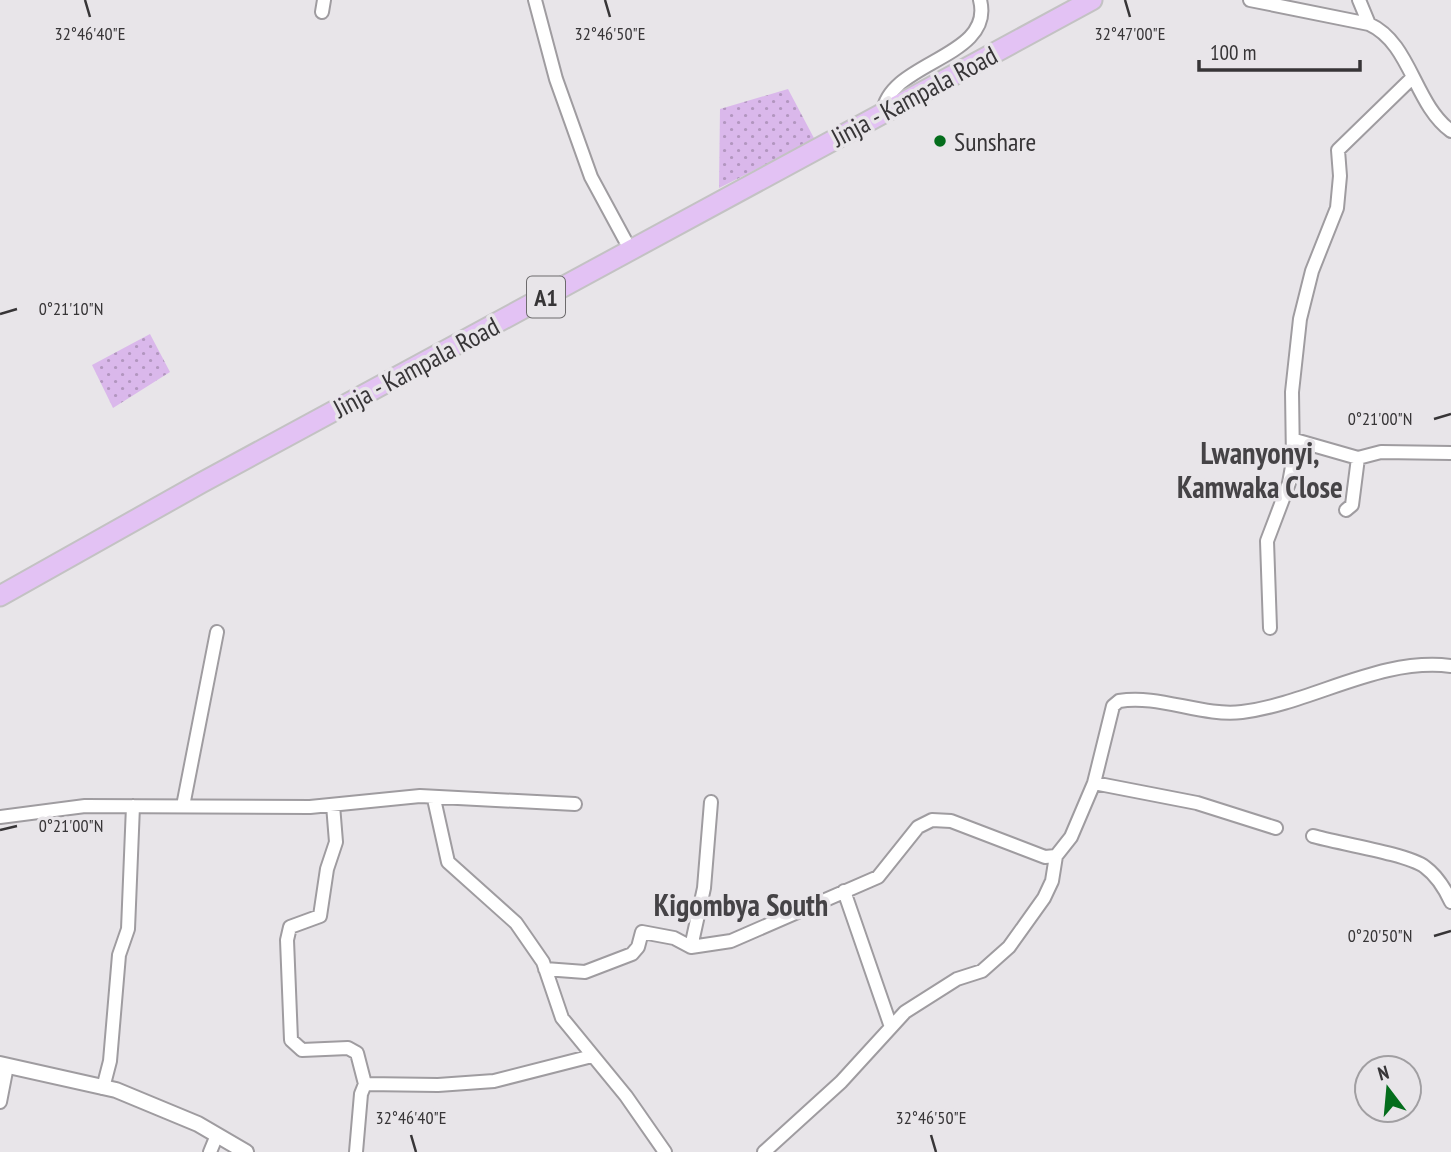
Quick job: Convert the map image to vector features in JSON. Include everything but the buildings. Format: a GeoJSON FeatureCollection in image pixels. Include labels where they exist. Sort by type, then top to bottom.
{"type":"FeatureCollection","features":[{"type":"Feature","properties":{"kind":"highway","name":"Jinja - Kampala Road"},"geometry":{"type":"LineString","coordinates":[[0,596],[1092,0]]}},
{"type":"Feature","properties":{"kind":"street"},"geometry":{"type":"LineString","coordinates":[[535,0],[556,79],[591,177],[631,251]]}},
{"type":"Feature","properties":{"kind":"street"},"geometry":{"type":"LineString","coordinates":[[883,112],[891,89],[959,46],[974,33],[982,10],[980,0]]}},
{"type":"Feature","properties":{"kind":"street"},"geometry":{"type":"LineString","coordinates":[[1250,0],[1369,24],[1385,31],[1435,118],[1451,131]]}},
{"type":"Feature","properties":{"kind":"street"},"geometry":{"type":"LineString","coordinates":[[1359,0],[1369,24]]}},
{"type":"Feature","properties":{"kind":"street"},"geometry":{"type":"LineString","coordinates":[[1270,628],[1267,541],[1289,482],[1295,440],[1292,392],[1300,319],[1312,271],[1337,208],[1340,176],[1338,150],[1412,78]]}},
{"type":"Feature","properties":{"kind":"street"},"geometry":{"type":"LineString","coordinates":[[1295,440],[1358,458],[1381,452],[1451,453]]}},
{"type":"Feature","properties":{"kind":"street"},"geometry":{"type":"LineString","coordinates":[[1346,510],[1352,505],[1358,458]]}},
{"type":"Feature","properties":{"kind":"street"},"geometry":{"type":"LineString","coordinates":[[183,806],[217,632]]}},
{"type":"Feature","properties":{"kind":"street"},"geometry":{"type":"LineString","coordinates":[[765,1152],[841,1082],[891,1027],[930,994],[995,962],[1037,911],[1052,881],[1056,856],[1071,837],[1094,783],[1113,706],[1119,701],[1227,713],[1243,712],[1283,703],[1397,668],[1432,664],[1451,666]]}},
{"type":"Feature","properties":{"kind":"street"},"geometry":{"type":"LineString","coordinates":[[1094,783],[1197,803],[1276,828]]}},
{"type":"Feature","properties":{"kind":"street"},"geometry":{"type":"LineString","coordinates":[[0,817],[85,806],[332,805],[403,797],[575,804]]}},
{"type":"Feature","properties":{"kind":"street"},"geometry":{"type":"LineString","coordinates":[[434,799],[448,862],[516,923],[545,969],[562,1018],[626,1096],[665,1152]]}},
{"type":"Feature","properties":{"kind":"street"},"geometry":{"type":"LineString","coordinates":[[691,947],[704,888],[711,802]]}},
{"type":"Feature","properties":{"kind":"street"},"geometry":{"type":"LineString","coordinates":[[332,805],[336,842],[327,869],[320,916],[290,927],[287,940],[292,1040],[302,1050],[348,1048],[356,1053],[365,1084],[361,1094],[356,1152]]}},
{"type":"Feature","properties":{"kind":"street"},"geometry":{"type":"LineString","coordinates":[[103,1087],[110,1061],[117,967],[128,929],[133,806]]}},
{"type":"Feature","properties":{"kind":"street"},"geometry":{"type":"LineString","coordinates":[[545,969],[585,972],[632,954],[638,947],[642,932],[674,938],[691,947],[731,941],[878,877],[918,828],[932,820],[951,821],[1045,857],[1056,856]]}},
{"type":"Feature","properties":{"kind":"street"},"geometry":{"type":"LineString","coordinates":[[1312,836],[1403,857],[1424,866],[1444,888],[1451,902]]}},
{"type":"Feature","properties":{"kind":"street"},"geometry":{"type":"LineString","coordinates":[[844,891],[891,1027]]}},
{"type":"Feature","properties":{"kind":"street"},"geometry":{"type":"LineString","coordinates":[[365,1084],[486,1082],[534,1073],[592,1056]]}},
{"type":"Feature","properties":{"kind":"street"},"geometry":{"type":"LineString","coordinates":[[0,1102],[3,1065],[116,1090],[217,1135],[246,1152]]}},
{"type":"Feature","properties":{"kind":"street"},"geometry":{"type":"LineString","coordinates":[[210,1152],[217,1135]]}},
{"type":"Feature","properties":{"kind":"shaded area"},"geometry":{"type":"Polygon","coordinates":[[[788,89],[815,140],[719,188],[720,109],[788,89]]]}},
{"type":"Feature","properties":{"kind":"shaded area"},"geometry":{"type":"Polygon","coordinates":[[[150,334],[170,372],[113,408],[92,365],[150,334]]]}},
{"type":"Feature","properties":{"kind":"place","name":"Sunshare"},"geometry":{"type":"Point","coordinates":[940,141]}},
{"type":"Feature","properties":{"kind":"district","name":"Lwanyonyi, Kamwaka Close"},"geometry":{"type":"Point","coordinates":[1260,469]}},
{"type":"Feature","properties":{"kind":"district","name":"Kigombya South"},"geometry":{"type":"Point","coordinates":[741,904]}}]}
